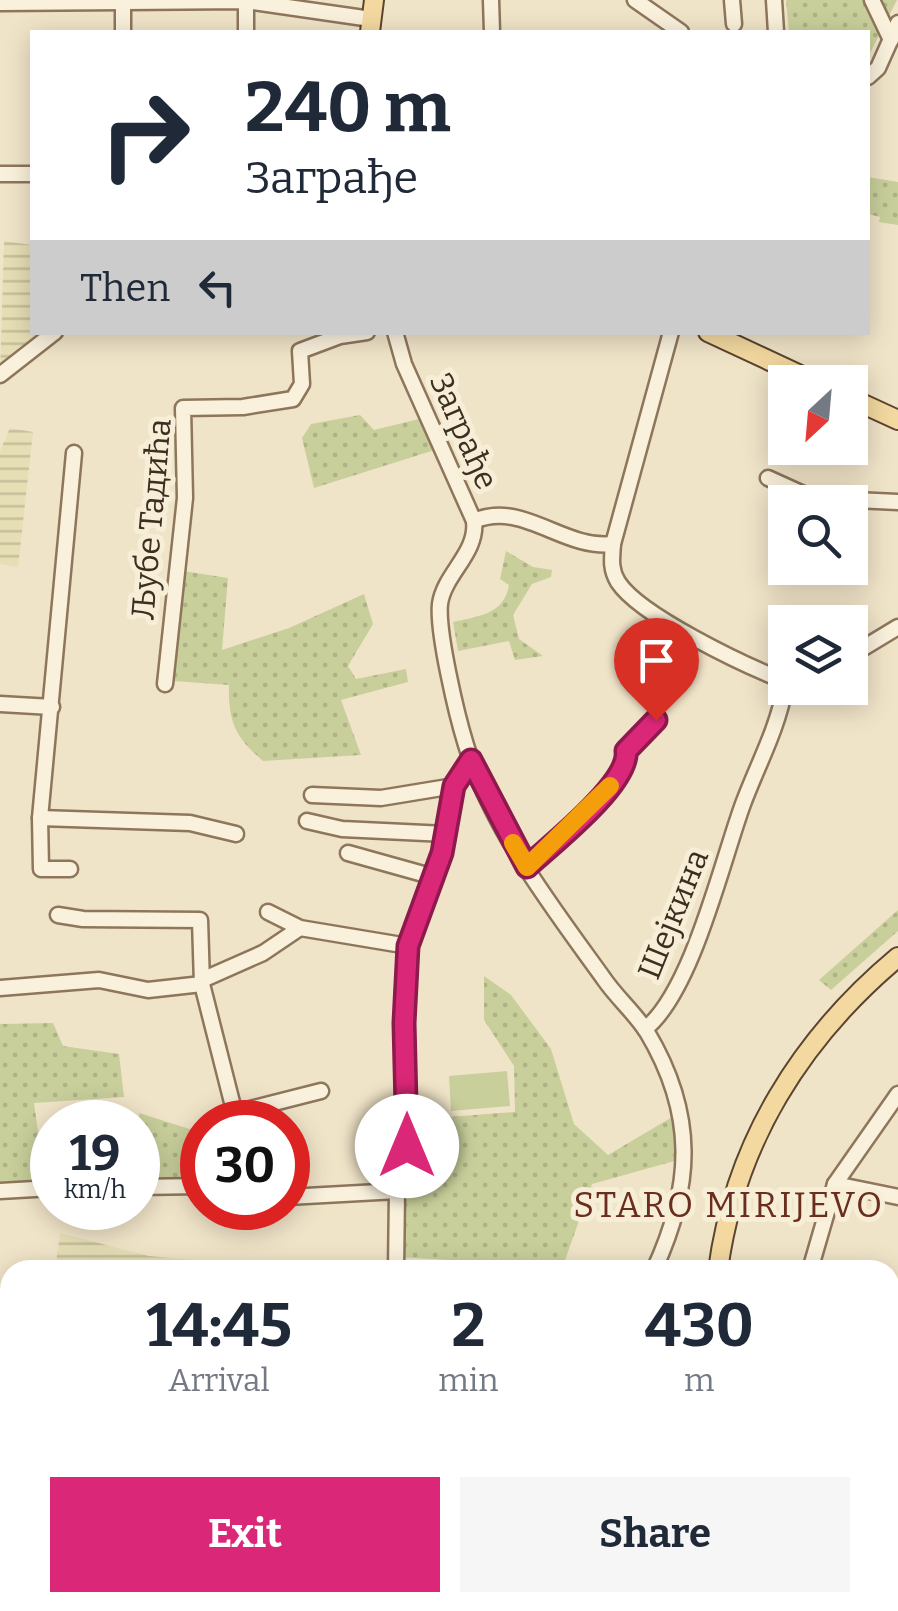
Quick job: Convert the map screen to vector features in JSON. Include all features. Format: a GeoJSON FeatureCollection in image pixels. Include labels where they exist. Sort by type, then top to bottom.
{"type":"FeatureCollection","features":[{"type":"Feature","properties":{"kind":"main road"},"geometry":{"type":"LineString","coordinates":[[714,335],[779,365]]}},
{"type":"Feature","properties":{"kind":"main road"},"geometry":{"type":"LineString","coordinates":[[868,406],[898,420]]}},
{"type":"Feature","properties":{"kind":"main road"},"geometry":{"type":"LineString","coordinates":[[720,1260],[734,1192],[776,1095],[829,1021],[898,957]]}},
{"type":"Feature","properties":{"kind":"street"},"geometry":{"type":"LineString","coordinates":[[491,0],[492,30]]}},
{"type":"Feature","properties":{"kind":"street"},"geometry":{"type":"LineString","coordinates":[[635,0],[679,29]]}},
{"type":"Feature","properties":{"kind":"street"},"geometry":{"type":"LineString","coordinates":[[732,0],[734,24]]}},
{"type":"Feature","properties":{"kind":"street"},"geometry":{"type":"LineString","coordinates":[[872,0],[892,40]]}},
{"type":"Feature","properties":{"kind":"street"},"geometry":{"type":"LineString","coordinates":[[123,1],[123,30]]}},
{"type":"Feature","properties":{"kind":"street"},"geometry":{"type":"LineString","coordinates":[[246,1],[246,30]]}},
{"type":"Feature","properties":{"kind":"street"},"geometry":{"type":"LineString","coordinates":[[0,3],[246,1],[372,17]]}},
{"type":"Feature","properties":{"kind":"street"},"geometry":{"type":"LineString","coordinates":[[767,30],[775,6]]}},
{"type":"Feature","properties":{"kind":"street"},"geometry":{"type":"LineString","coordinates":[[870,75],[878,68],[898,23]]}},
{"type":"Feature","properties":{"kind":"street"},"geometry":{"type":"LineString","coordinates":[[0,174],[30,174]]}},
{"type":"Feature","properties":{"kind":"street"},"geometry":{"type":"LineString","coordinates":[[0,375],[51,335]]}},
{"type":"Feature","properties":{"kind":"street","name":"Љубе Тадића"},"geometry":{"type":"LineString","coordinates":[[165,684],[185,498],[183,408],[243,407],[292,399],[301,389],[298,358],[303,349],[356,335]]}},
{"type":"Feature","properties":{"kind":"street","name":"Заграђе"},"geometry":{"type":"LineString","coordinates":[[396,335],[404,364],[474,522],[474,536],[440,604],[471,760],[527,867],[610,988],[645,1029]]}},
{"type":"Feature","properties":{"kind":"street"},"geometry":{"type":"LineString","coordinates":[[670,335],[613,544],[614,572],[634,598],[686,632],[768,675]]}},
{"type":"Feature","properties":{"kind":"street"},"geometry":{"type":"LineString","coordinates":[[70,869],[41,869],[40,818],[74,453]]}},
{"type":"Feature","properties":{"kind":"street"},"geometry":{"type":"LineString","coordinates":[[768,478],[812,498],[898,502]]}},
{"type":"Feature","properties":{"kind":"street"},"geometry":{"type":"LineString","coordinates":[[474,522],[489,515],[508,514],[582,544],[613,544]]}},
{"type":"Feature","properties":{"kind":"street"},"geometry":{"type":"LineString","coordinates":[[868,645],[898,627]]}},
{"type":"Feature","properties":{"kind":"street"},"geometry":{"type":"LineString","coordinates":[[0,704],[52,707]]}},
{"type":"Feature","properties":{"kind":"street","name":"Шејкина"},"geometry":{"type":"LineString","coordinates":[[645,1029],[669,1000],[691,952],[744,801],[778,725],[781,705]]}},
{"type":"Feature","properties":{"kind":"street"},"geometry":{"type":"LineString","coordinates":[[527,867],[595,804],[625,764],[626,751],[656,720]]}},
{"type":"Feature","properties":{"kind":"street"},"geometry":{"type":"LineString","coordinates":[[396,1260],[397,1191],[408,1130],[404,1023],[408,946],[434,878],[454,786],[471,760]]}},
{"type":"Feature","properties":{"kind":"street"},"geometry":{"type":"LineString","coordinates":[[312,795],[381,798],[454,786]]}},
{"type":"Feature","properties":{"kind":"street"},"geometry":{"type":"LineString","coordinates":[[40,818],[190,823],[236,834]]}},
{"type":"Feature","properties":{"kind":"street"},"geometry":{"type":"LineString","coordinates":[[308,821],[357,830],[446,834]]}},
{"type":"Feature","properties":{"kind":"street"},"geometry":{"type":"LineString","coordinates":[[348,853],[434,878]]}},
{"type":"Feature","properties":{"kind":"street"},"geometry":{"type":"LineString","coordinates":[[268,912],[300,928],[408,946]]}},
{"type":"Feature","properties":{"kind":"street"},"geometry":{"type":"LineString","coordinates":[[58,914],[83,919],[197,918],[204,926],[202,982],[231,1100]]}},
{"type":"Feature","properties":{"kind":"street"},"geometry":{"type":"LineString","coordinates":[[0,988],[98,980],[136,989],[202,982],[263,953],[300,928]]}},
{"type":"Feature","properties":{"kind":"street"},"geometry":{"type":"LineString","coordinates":[[645,1029],[676,1100],[685,1158],[676,1217],[658,1260]]}},
{"type":"Feature","properties":{"kind":"street"},"geometry":{"type":"LineString","coordinates":[[292,1100],[321,1091]]}},
{"type":"Feature","properties":{"kind":"street"},"geometry":{"type":"LineString","coordinates":[[813,1260],[835,1184],[898,1094]]}},
{"type":"Feature","properties":{"kind":"street"},"geometry":{"type":"LineString","coordinates":[[835,1184],[898,1197]]}},
{"type":"Feature","properties":{"kind":"street"},"geometry":{"type":"LineString","coordinates":[[0,1191],[30,1189]]}},
{"type":"Feature","properties":{"kind":"street"},"geometry":{"type":"LineString","coordinates":[[310,1196],[397,1191]]}},
{"type":"Feature","properties":{"kind":"shaded area"},"geometry":{"type":"Polygon","coordinates":[[[4,241],[30,245],[30,335],[40,335],[40,342],[0,375],[4,241]]]}},
{"type":"Feature","properties":{"kind":"shaded area"},"geometry":{"type":"Polygon","coordinates":[[[10,428],[33,432],[18,567],[0,564],[0,451],[10,428]]]}},
{"type":"Feature","properties":{"kind":"shaded area"},"geometry":{"type":"Polygon","coordinates":[[[60,1233],[149,1256],[194,1260],[56,1260],[60,1233]]]}},
{"type":"Feature","properties":{"kind":"green space"},"geometry":{"type":"Polygon","coordinates":[[[786,0],[897,0],[870,53],[870,30],[789,30],[786,0]]]}},
{"type":"Feature","properties":{"kind":"green space"},"geometry":{"type":"Polygon","coordinates":[[[870,177],[898,182],[898,225],[879,222],[880,217],[870,214],[870,177]]]}},
{"type":"Feature","properties":{"kind":"green space"},"geometry":{"type":"Polygon","coordinates":[[[360,415],[374,430],[427,417],[441,448],[314,488],[302,438],[311,424],[360,415]]]}},
{"type":"Feature","properties":{"kind":"green space"},"geometry":{"type":"Polygon","coordinates":[[[506,551],[533,567],[552,570],[551,577],[532,584],[513,615],[519,639],[543,656],[515,660],[509,641],[458,651],[453,622],[496,608],[506,595],[509,585],[500,579],[506,551]]]}},
{"type":"Feature","properties":{"kind":"green space"},"geometry":{"type":"Polygon","coordinates":[[[183,571],[228,578],[222,650],[289,628],[364,594],[373,624],[348,666],[356,679],[406,669],[408,682],[341,700],[361,755],[263,761],[235,728],[229,685],[173,681],[183,571]]]}},
{"type":"Feature","properties":{"kind":"green space"},"geometry":{"type":"Polygon","coordinates":[[[898,910],[898,931],[831,990],[819,980],[898,910]]]}},
{"type":"Feature","properties":{"kind":"green space"},"geometry":{"type":"Polygon","coordinates":[[[484,976],[511,995],[551,1049],[574,1124],[608,1155],[679,1113],[685,1158],[592,1184],[565,1260],[396,1257],[402,1168],[449,1159],[448,1117],[515,1112],[514,1066],[484,1020],[484,976]]]}},
{"type":"Feature","properties":{"kind":"green space"},"geometry":{"type":"Polygon","coordinates":[[[53,1023],[63,1046],[119,1054],[124,1097],[30,1100],[30,1189],[0,1191],[0,1024],[53,1023]]]}},
{"type":"Feature","properties":{"kind":"green space"},"geometry":{"type":"Polygon","coordinates":[[[507,1071],[510,1106],[451,1111],[449,1076],[507,1071]]]}},
{"type":"Feature","properties":{"kind":"green space"},"geometry":{"type":"Polygon","coordinates":[[[160,1120],[180,1126],[180,1186],[160,1186],[160,1120]]]}},
{"type":"Feature","properties":{"kind":"slow traffic"},"geometry":{"type":"LineString","coordinates":[[513,843],[527,867],[610,786]]}},
{"type":"Feature","properties":{"kind":"district","name":"STARO MIRIJEVO"},"geometry":{"type":"Point","coordinates":[729,1205]}},
{"type":"Feature","properties":{"kind":"route"},"geometry":{"type":"LineString","coordinates":[[407,1146],[404,987],[408,946],[442,853],[458,776],[471,760],[527,867],[595,804],[625,764],[625,752],[656,720]]}}]}
